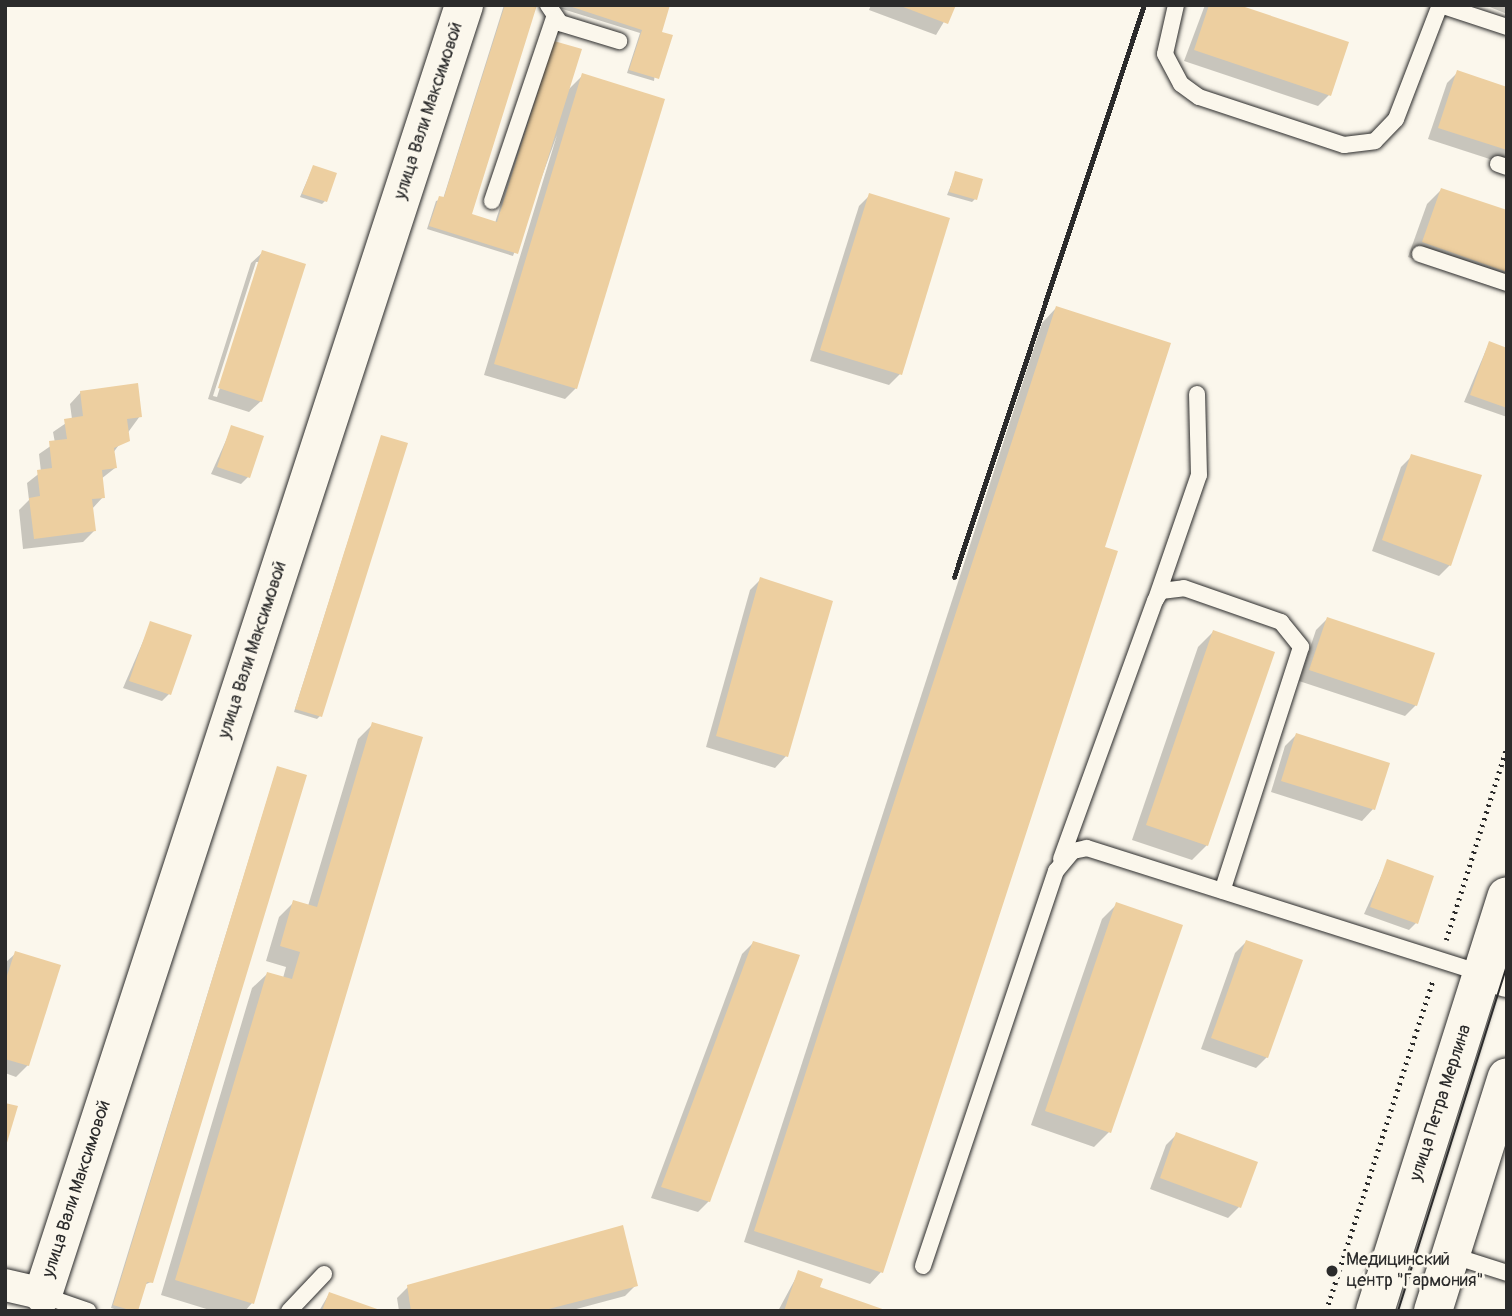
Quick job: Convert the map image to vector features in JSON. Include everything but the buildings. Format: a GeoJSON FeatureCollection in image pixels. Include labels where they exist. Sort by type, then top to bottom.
{"type":"FeatureCollection","features":[{"type":"Feature","properties":{"kind":"street","name":"улица Вали Максимовой"},"geometry":{"type":"LineString","coordinates":[[40,1303],[464,5]]}},
{"type":"Feature","properties":{"kind":"street","name":"улица Петра Мерлина"},"geometry":{"type":"LineString","coordinates":[[1376,1311],[1495,977],[1507,896]]}},
{"type":"Feature","properties":{"kind":"street"},"geometry":{"type":"LineString","coordinates":[[1433,1311],[1507,1077]]}},
{"type":"Feature","properties":{"kind":"street"},"geometry":{"type":"LineString","coordinates":[[5,1285],[40,1303]]}},
{"type":"Feature","properties":{"kind":"lane"},"geometry":{"type":"LineString","coordinates":[[1176,5],[1165,54],[1181,84],[1199,97],[1345,145],[1375,141],[1396,119],[1440,5],[1507,27]]}},
{"type":"Feature","properties":{"kind":"lane"},"geometry":{"type":"LineString","coordinates":[[492,201],[551,12],[619,41]]}},
{"type":"Feature","properties":{"kind":"lane"},"geometry":{"type":"LineString","coordinates":[[1420,254],[1507,283]]}},
{"type":"Feature","properties":{"kind":"lane"},"geometry":{"type":"LineString","coordinates":[[923,1266],[1060,862],[1199,475],[1197,394]]}},
{"type":"Feature","properties":{"kind":"lane"},"geometry":{"type":"LineString","coordinates":[[1155,601],[1161,591],[1184,589],[1281,622],[1301,647],[1222,891]]}},
{"type":"Feature","properties":{"kind":"lane"},"geometry":{"type":"LineString","coordinates":[[1060,862],[1087,848],[1495,977]]}},
{"type":"Feature","properties":{"kind":"lane"},"geometry":{"type":"LineString","coordinates":[[1451,1255],[1507,1273]]}},
{"type":"Feature","properties":{"kind":"lane"},"geometry":{"type":"LineString","coordinates":[[289,1311],[324,1274]]}},
{"type":"Feature","properties":{"kind":"lane"},"geometry":{"type":"LineString","coordinates":[[40,1303],[88,1311]]}},
{"type":"Feature","properties":{"kind":"path"},"geometry":{"type":"LineString","coordinates":[[1326,1311],[1507,747]]}},
{"type":"Feature","properties":{"kind":"tram line"},"geometry":{"type":"LineString","coordinates":[[1398,1311],[1507,965]]}},
{"type":"Feature","properties":{"kind":"railway"},"geometry":{"type":"LineString","coordinates":[[954,577],[1144,5]]}},
{"type":"Feature","properties":{"kind":"place","name":"Медицинский центр \"Гармония\""},"geometry":{"type":"Point","coordinates":[1332,1271]}}]}
